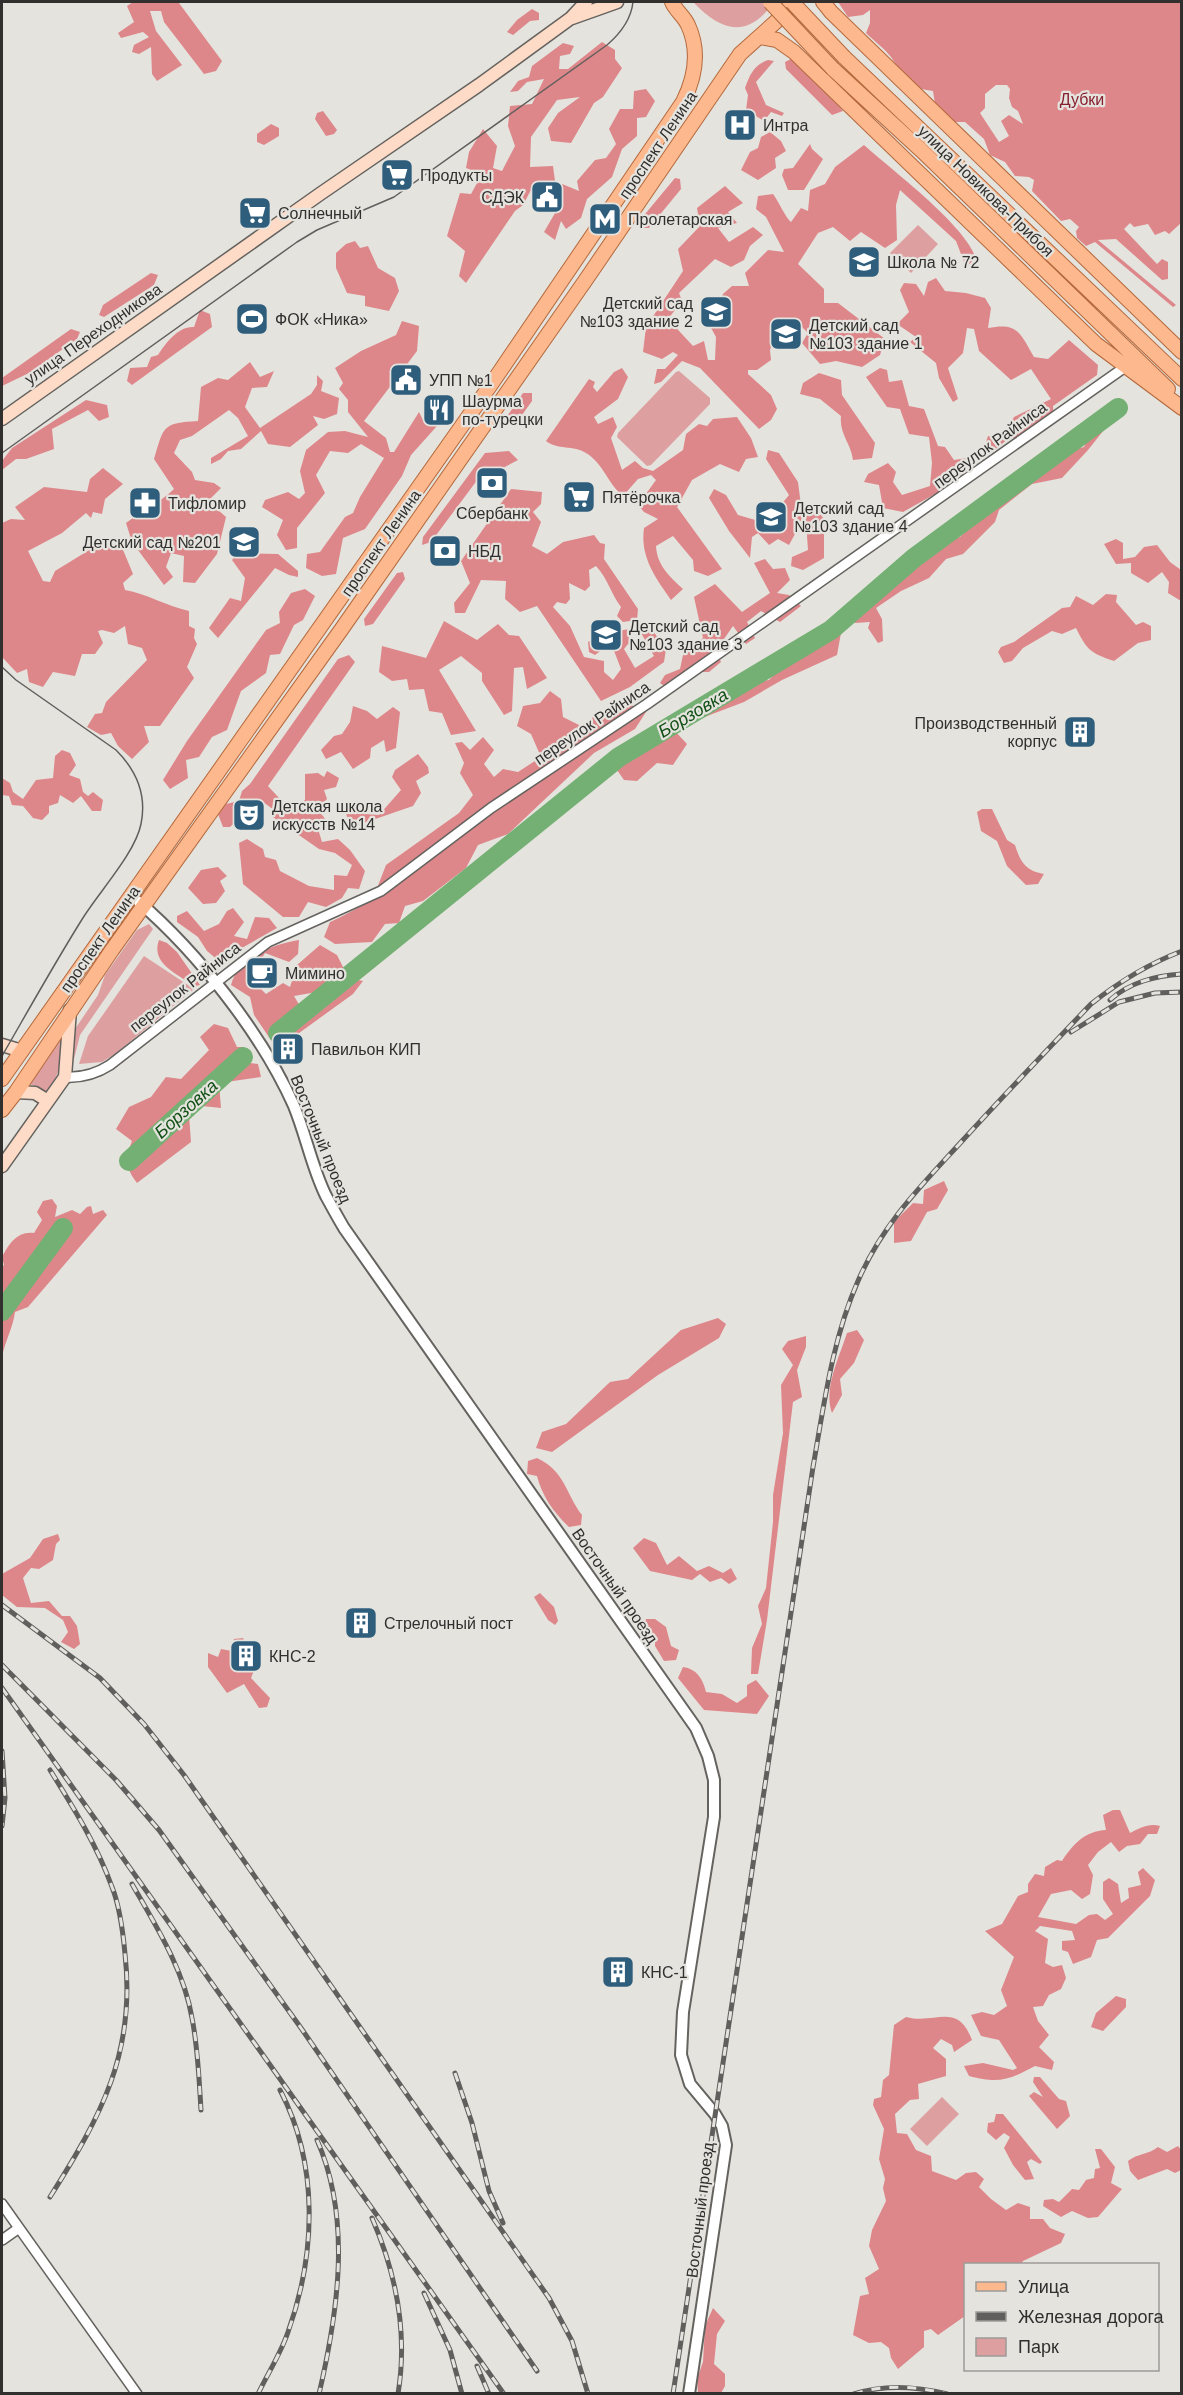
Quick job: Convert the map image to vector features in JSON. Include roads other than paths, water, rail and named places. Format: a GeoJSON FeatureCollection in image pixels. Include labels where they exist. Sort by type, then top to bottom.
{"type":"FeatureCollection","features":[{"type":"Feature","properties":{"kind":"main road"},"geometry":{"type":"LineString","coordinates":[[571,18],[586,2]]}},
{"type":"Feature","properties":{"kind":"main road"},"geometry":{"type":"LineString","coordinates":[[571,18],[617,2]]}},
{"type":"Feature","properties":{"kind":"main road"},"geometry":{"type":"LineString","coordinates":[[660,2],[673,4]]}},
{"type":"Feature","properties":{"kind":"main road","name":"улица Новикова-Прибоя"},"geometry":{"type":"LineString","coordinates":[[770,2],[833,69],[921,150],[1182,403]]}},
{"type":"Feature","properties":{"kind":"main road","name":"проспект Ленина"},"geometry":{"type":"LineString","coordinates":[[2,1110],[143,906],[585,281],[740,54],[780,18],[793,2]]}},
{"type":"Feature","properties":{"kind":"main road","name":"улица Новикова-Прибоя"},"geometry":{"type":"LineString","coordinates":[[793,2],[844,57],[1182,379]]}},
{"type":"Feature","properties":{"kind":"main road"},"geometry":{"type":"LineString","coordinates":[[824,2],[831,12],[1182,352]]}},
{"type":"Feature","properties":{"kind":"main road","name":"проспект Ленина"},"geometry":{"type":"LineString","coordinates":[[2,1079],[478,402],[683,102],[694,76],[695,62],[688,25],[673,4]]}},
{"type":"Feature","properties":{"kind":"main road","name":"улица Переходникова"},"geometry":{"type":"LineString","coordinates":[[2,419],[203,275],[479,85],[571,18]]}},
{"type":"Feature","properties":{"kind":"main road"},"geometry":{"type":"LineString","coordinates":[[760,37],[777,40],[794,52],[1096,344],[1182,408]]}},
{"type":"Feature","properties":{"kind":"main road"},"geometry":{"type":"LineString","coordinates":[[2,1166],[65,1077],[70,1010]]}},
{"type":"Feature","properties":{"kind":"main road"},"geometry":{"type":"LineString","coordinates":[[2,1046],[22,1051]]}},
{"type":"Feature","properties":{"kind":"main road"},"geometry":{"type":"LineString","coordinates":[[16,1092],[35,1094],[48,1101]]}},
{"type":"Feature","properties":{"kind":"street","name":"переулок Райниса"},"geometry":{"type":"LineString","coordinates":[[65,1077],[78,1077],[101,1071],[268,942],[381,891],[491,808],[647,704],[1125,367]]}},
{"type":"Feature","properties":{"kind":"street","name":"Восточный проезд"},"geometry":{"type":"LineString","coordinates":[[130,895],[163,924],[244,1019],[276,1068],[294,1107],[326,1196],[344,1228],[696,1728],[708,1756],[714,1780],[714,1817],[683,2012],[681,2055],[690,2084],[715,2114],[722,2126],[726,2145],[689,2394]]}},
{"type":"Feature","properties":{"kind":"street"},"geometry":{"type":"LineString","coordinates":[[2,2204],[137,2394]]}},
{"type":"Feature","properties":{"kind":"street"},"geometry":{"type":"LineString","coordinates":[[2,2240],[19,2228]]}},
{"type":"Feature","properties":{"kind":"waterway","name":"Борзовка"},"geometry":{"type":"LineString","coordinates":[[278,1033],[619,757],[831,630],[914,558],[1118,408]]}},
{"type":"Feature","properties":{"kind":"waterway","name":"Борзовка"},"geometry":{"type":"LineString","coordinates":[[129,1161],[243,1057]]}},
{"type":"Feature","properties":{"kind":"waterway","name":"Борзовка"},"geometry":{"type":"LineString","coordinates":[[2,1311],[63,1228]]}},
{"type":"Feature","properties":{"kind":"tram line"},"geometry":{"type":"LineString","coordinates":[[2,453],[297,242],[317,230],[394,197],[607,45],[624,26],[633,2]]}},
{"type":"Feature","properties":{"kind":"tram line"},"geometry":{"type":"LineString","coordinates":[[2,667],[16,680],[116,750],[134,775],[142,803],[141,824],[131,848],[81,921],[2,1056]]}},
{"type":"Feature","properties":{"kind":"railway"},"geometry":{"type":"LineString","coordinates":[[673,2394],[813,1467],[835,1349],[849,1303],[868,1260],[904,1206],[932,1173],[1091,1004],[1135,974],[1182,951]]}},
{"type":"Feature","properties":{"kind":"railway"},"geometry":{"type":"LineString","coordinates":[[1110,1000],[1134,984],[1162,976],[1182,974]]}},
{"type":"Feature","properties":{"kind":"railway"},"geometry":{"type":"LineString","coordinates":[[1071,1032],[1119,1002],[1155,993],[1182,992]]}},
{"type":"Feature","properties":{"kind":"railway"},"geometry":{"type":"LineString","coordinates":[[2,1605],[100,1678],[144,1724],[184,1775],[549,2298],[572,2341],[588,2394]]}},
{"type":"Feature","properties":{"kind":"railway"},"geometry":{"type":"LineString","coordinates":[[2,1665],[116,1780],[159,1830],[301,2028],[537,2371]]}},
{"type":"Feature","properties":{"kind":"railway"},"geometry":{"type":"LineString","coordinates":[[2,1688],[504,2394]]}},
{"type":"Feature","properties":{"kind":"railway"},"geometry":{"type":"LineString","coordinates":[[2,1751],[5,1798],[2,1826]]}},
{"type":"Feature","properties":{"kind":"railway"},"geometry":{"type":"LineString","coordinates":[[50,1770],[92,1841],[115,1895],[123,1937],[127,1990],[120,2053],[111,2082],[85,2139],[50,2197]]}},
{"type":"Feature","properties":{"kind":"railway"},"geometry":{"type":"LineString","coordinates":[[132,1884],[168,1949],[183,1983],[196,2041],[201,2110]]}},
{"type":"Feature","properties":{"kind":"railway"},"geometry":{"type":"LineString","coordinates":[[455,2073],[472,2123],[489,2191],[503,2223]]}},
{"type":"Feature","properties":{"kind":"railway"},"geometry":{"type":"LineString","coordinates":[[258,2394],[288,2332],[304,2272],[308,2241],[309,2210],[302,2148],[293,2118],[280,2090]]}},
{"type":"Feature","properties":{"kind":"railway"},"geometry":{"type":"LineString","coordinates":[[317,2140],[328,2170],[335,2201],[338,2233],[336,2298],[332,2331],[319,2394]]}},
{"type":"Feature","properties":{"kind":"railway"},"geometry":{"type":"LineString","coordinates":[[372,2218],[388,2260],[398,2304],[402,2348],[398,2394]]}},
{"type":"Feature","properties":{"kind":"railway"},"geometry":{"type":"LineString","coordinates":[[424,2293],[450,2350],[462,2394]]}},
{"type":"Feature","properties":{"kind":"railway"},"geometry":{"type":"LineString","coordinates":[[477,2366],[489,2394]]}},
{"type":"Feature","properties":{"kind":"railway"},"geometry":{"type":"LineString","coordinates":[[854,2394],[889,2387],[923,2389],[947,2394]]}},
{"type":"Feature","properties":{"kind":"place","name":"Интра"},"geometry":{"type":"Point","coordinates":[740,125]}},
{"type":"Feature","properties":{"kind":"place","name":"Продукты"},"geometry":{"type":"Point","coordinates":[397,175]}},
{"type":"Feature","properties":{"kind":"place","name":"СДЭК"},"geometry":{"type":"Point","coordinates":[547,197]}},
{"type":"Feature","properties":{"kind":"place","name":"Солнечный"},"geometry":{"type":"Point","coordinates":[255,213]}},
{"type":"Feature","properties":{"kind":"place","name":"Пролетарская"},"geometry":{"type":"Point","coordinates":[605,219]}},
{"type":"Feature","properties":{"kind":"place","name":"Школа № 72"},"geometry":{"type":"Point","coordinates":[864,262]}},
{"type":"Feature","properties":{"kind":"place","name":"Детский сад №103 здание 2"},"geometry":{"type":"Point","coordinates":[716,312]}},
{"type":"Feature","properties":{"kind":"place","name":"ФОК «Ника»"},"geometry":{"type":"Point","coordinates":[252,319]}},
{"type":"Feature","properties":{"kind":"place","name":"Детский сад №103 здание 1"},"geometry":{"type":"Point","coordinates":[786,334]}},
{"type":"Feature","properties":{"kind":"place","name":"УПП №1"},"geometry":{"type":"Point","coordinates":[406,380]}},
{"type":"Feature","properties":{"kind":"place","name":"Шаурма по-турецки"},"geometry":{"type":"Point","coordinates":[439,410]}},
{"type":"Feature","properties":{"kind":"place","name":"Сбербанк"},"geometry":{"type":"Point","coordinates":[492,483]}},
{"type":"Feature","properties":{"kind":"place","name":"Пятёрочка"},"geometry":{"type":"Point","coordinates":[579,497]}},
{"type":"Feature","properties":{"kind":"place","name":"Тифломир"},"geometry":{"type":"Point","coordinates":[145,503]}},
{"type":"Feature","properties":{"kind":"place","name":"Детский сад №103 здание 4"},"geometry":{"type":"Point","coordinates":[771,517]}},
{"type":"Feature","properties":{"kind":"place","name":"Детский сад №201"},"geometry":{"type":"Point","coordinates":[244,542]}},
{"type":"Feature","properties":{"kind":"place","name":"НБД"},"geometry":{"type":"Point","coordinates":[445,551]}},
{"type":"Feature","properties":{"kind":"place","name":"Детский сад №103 здание 3"},"geometry":{"type":"Point","coordinates":[606,635]}},
{"type":"Feature","properties":{"kind":"place","name":"Производственный корпус"},"geometry":{"type":"Point","coordinates":[1080,732]}},
{"type":"Feature","properties":{"kind":"place","name":"Детская школа искусств №14"},"geometry":{"type":"Point","coordinates":[249,815]}},
{"type":"Feature","properties":{"kind":"place","name":"Мимино"},"geometry":{"type":"Point","coordinates":[262,973]}},
{"type":"Feature","properties":{"kind":"place","name":"Павильон КИП"},"geometry":{"type":"Point","coordinates":[288,1049]}},
{"type":"Feature","properties":{"kind":"place","name":"Стрелочный пост"},"geometry":{"type":"Point","coordinates":[361,1623]}},
{"type":"Feature","properties":{"kind":"place","name":"КНС-2"},"geometry":{"type":"Point","coordinates":[246,1656]}},
{"type":"Feature","properties":{"kind":"place","name":"КНС-1"},"geometry":{"type":"Point","coordinates":[618,1972]}},
{"type":"Feature","properties":{"kind":"park label","name":"Дубки"},"geometry":{"type":"Point","coordinates":[1082,99]}}]}
